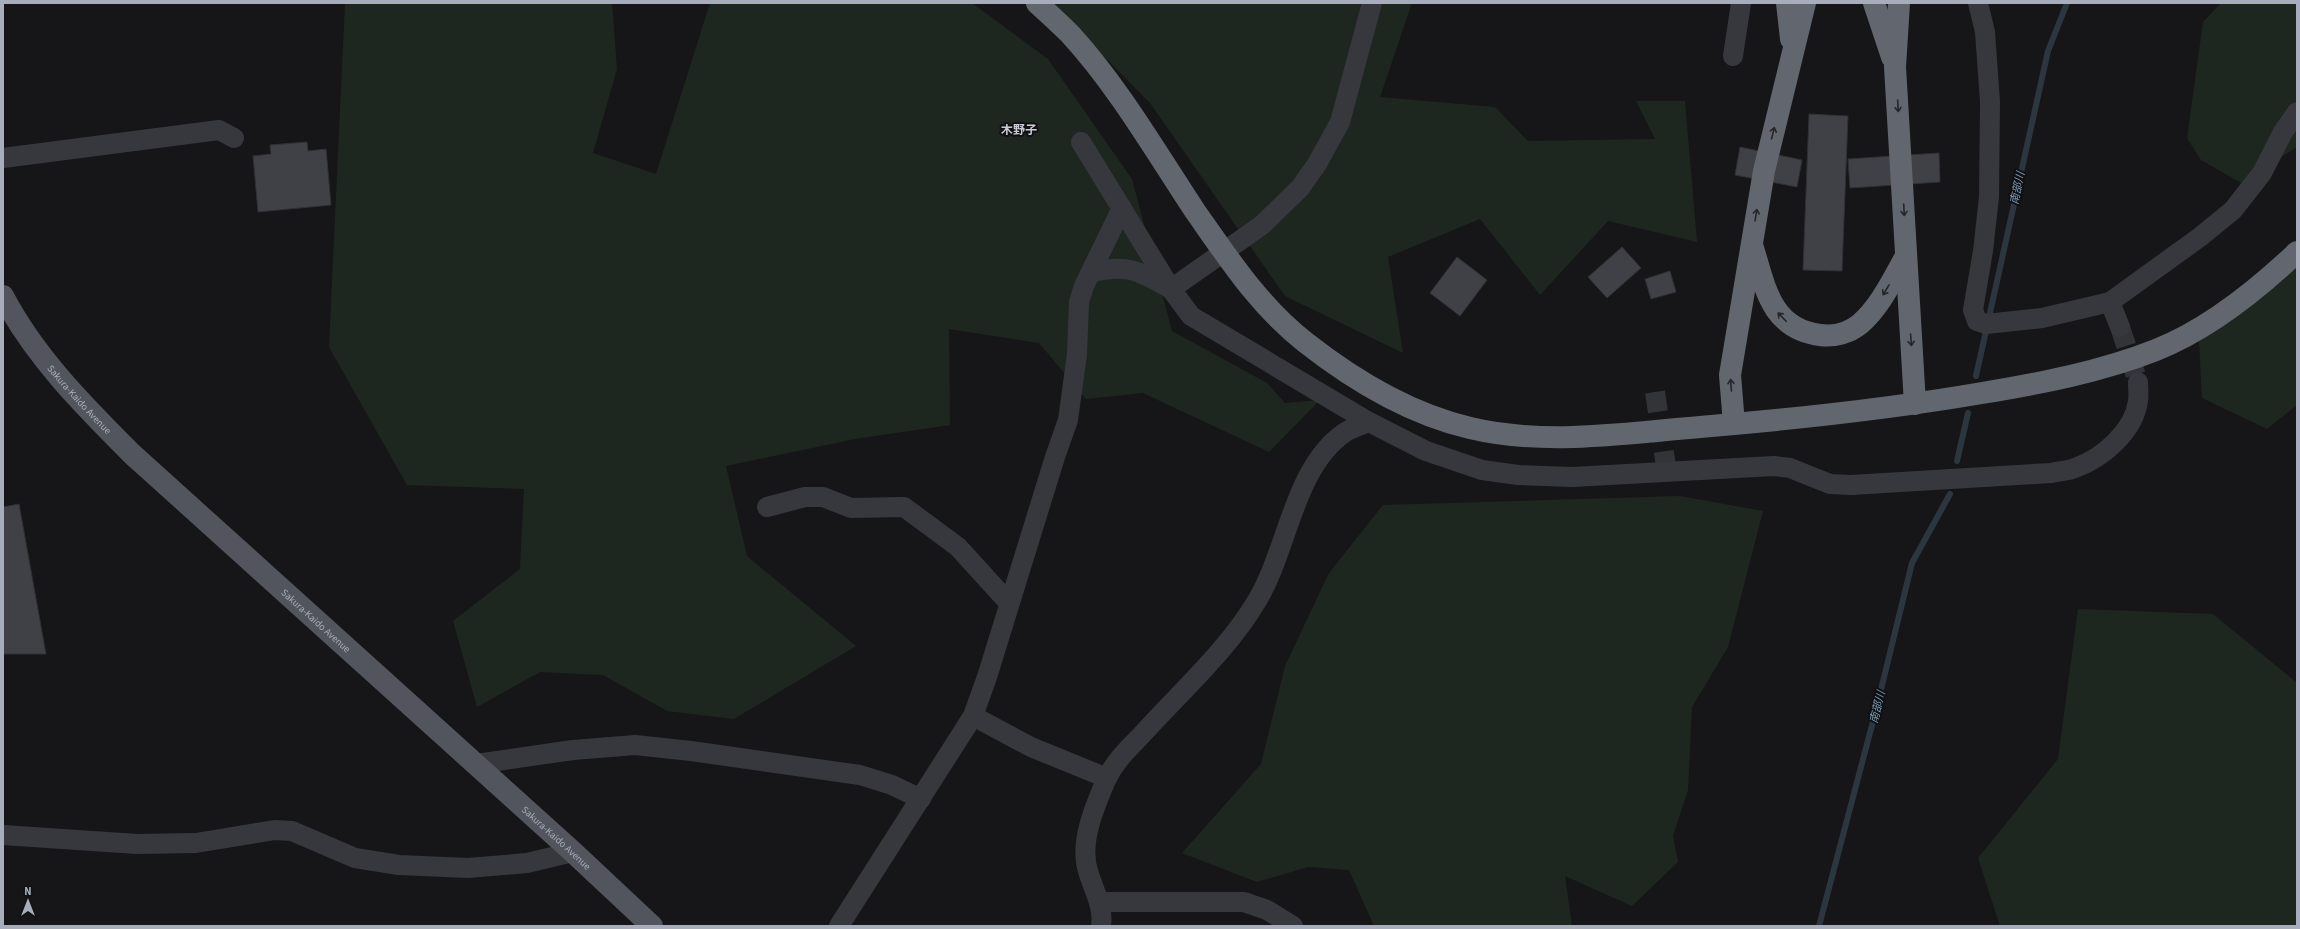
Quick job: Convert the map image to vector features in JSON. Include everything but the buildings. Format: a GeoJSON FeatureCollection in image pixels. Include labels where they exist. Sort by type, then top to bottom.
{"type":"FeatureCollection","features":[{"type":"Feature","properties":{"kind":"highway"},"geometry":{"type":"LineString","coordinates":[[1037,3],[1070,35],[1112,87],[1237,272],[1271,314],[1302,340],[1337,366],[1375,388],[1420,411],[1467,428],[1512,435],[1566,438],[1734,424],[1915,404],[2061,379],[2110,367],[2160,349],[2208,322],[2264,284],[2297,252]]}},
{"type":"Feature","properties":{"kind":"highway"},"geometry":{"type":"LineString","coordinates":[[1787,3],[1792,52]]}},
{"type":"Feature","properties":{"kind":"highway"},"geometry":{"type":"LineString","coordinates":[[1734,424],[1730,375],[1764,171],[1805,3]]}},
{"type":"Feature","properties":{"kind":"highway"},"geometry":{"type":"LineString","coordinates":[[1874,3],[1895,67]]}},
{"type":"Feature","properties":{"kind":"highway"},"geometry":{"type":"LineString","coordinates":[[1899,3],[1895,67],[1915,404]]}},
{"type":"Feature","properties":{"kind":"highway"},"geometry":{"type":"LineString","coordinates":[[1752,244],[1768,296],[1779,315],[1800,330],[1825,336],[1838,335],[1860,324],[1877,305],[1906,256]]}},
{"type":"Feature","properties":{"kind":"main road","name":"Sakura-Kaido Avenue"},"geometry":{"type":"LineString","coordinates":[[6,310],[58,377],[84,407],[132,454],[573,852],[652,926]]}},
{"type":"Feature","properties":{"kind":"street"},"geometry":{"type":"LineString","coordinates":[[1171,289],[1262,225],[1300,188],[1317,164],[1340,122],[1372,3]]}},
{"type":"Feature","properties":{"kind":"street"},"geometry":{"type":"LineString","coordinates":[[1733,56],[1741,3]]}},
{"type":"Feature","properties":{"kind":"street"},"geometry":{"type":"LineString","coordinates":[[1978,3],[1985,32],[1990,102],[1989,197],[1983,252],[1973,310],[1977,321],[1986,324],[2042,318],[2110,302],[2200,237],[2233,210],[2262,172],[2283,132],[2297,112]]}},
{"type":"Feature","properties":{"kind":"street"},"geometry":{"type":"LineString","coordinates":[[3,158],[219,130],[234,138]]}},
{"type":"Feature","properties":{"kind":"street"},"geometry":{"type":"LineString","coordinates":[[1081,142],[1171,289],[1191,316],[1369,422],[1426,451],[1453,462],[1482,470],[1518,475],[1572,477],[1774,466],[1790,468],[1830,484],[1851,485],[2051,473],[2075,468],[2096,458],[2115,442],[2133,418],[2138,401],[2138,382]]}},
{"type":"Feature","properties":{"kind":"street"},"geometry":{"type":"LineString","coordinates":[[839,926],[974,716],[988,677],[1009,602],[1068,420],[1078,354],[1079,302],[1084,286],[1122,208]]}},
{"type":"Feature","properties":{"kind":"street"},"geometry":{"type":"LineString","coordinates":[[1092,272],[1113,267],[1130,269],[1171,289]]}},
{"type":"Feature","properties":{"kind":"street"},"geometry":{"type":"LineString","coordinates":[[2110,302],[2120,327]]}},
{"type":"Feature","properties":{"kind":"street"},"geometry":{"type":"LineString","coordinates":[[1101,926],[1100,902],[1087,869],[1086,848],[1090,823],[1107,778],[1122,753],[1146,731],[1231,638],[1258,599],[1271,575],[1306,482],[1316,462],[1344,433],[1369,422]]}},
{"type":"Feature","properties":{"kind":"street"},"geometry":{"type":"LineString","coordinates":[[767,507],[804,497],[823,498],[851,508],[904,507],[958,547],[1009,602]]}},
{"type":"Feature","properties":{"kind":"street"},"geometry":{"type":"LineString","coordinates":[[974,716],[1031,748],[1107,778]]}},
{"type":"Feature","properties":{"kind":"street"},"geometry":{"type":"LineString","coordinates":[[476,764],[573,750],[635,746],[691,751],[860,775],[892,785],[921,799]]}},
{"type":"Feature","properties":{"kind":"street"},"geometry":{"type":"LineString","coordinates":[[3,835],[137,844],[196,843],[275,830],[292,831],[355,858],[399,865],[468,868],[527,863],[573,852]]}},
{"type":"Feature","properties":{"kind":"street"},"geometry":{"type":"LineString","coordinates":[[1100,902],[1244,902],[1267,910],[1293,926]]}},
{"type":"Feature","properties":{"kind":"shaded area"},"geometry":{"type":"Polygon","coordinates":[[[345,3],[612,3],[617,69],[593,153],[656,174],[710,3],[972,3],[1048,59],[1132,179],[1172,331],[1267,383],[1285,403],[1320,400],[1269,452],[1143,393],[1086,399],[1039,343],[949,329],[950,425],[855,439],[726,466],[747,556],[856,646],[734,719],[667,711],[603,675],[540,672],[477,707],[453,621],[520,569],[524,489],[407,485],[329,347],[345,3]]]}},
{"type":"Feature","properties":{"kind":"shaded area"},"geometry":{"type":"Polygon","coordinates":[[[1051,3],[1412,3],[1380,97],[1495,107],[1528,141],[1655,139],[1636,101],[1685,101],[1697,242],[1608,221],[1540,295],[1480,219],[1388,257],[1403,353],[1285,296],[1150,103],[1051,3]]]}},
{"type":"Feature","properties":{"kind":"shaded area"},"geometry":{"type":"Polygon","coordinates":[[[2221,3],[2297,3],[2297,147],[2241,183],[2201,160],[2187,138],[2203,22],[2221,3]]]}},
{"type":"Feature","properties":{"kind":"shaded area"},"geometry":{"type":"Polygon","coordinates":[[[2297,259],[2297,405],[2267,429],[2202,398],[2199,341],[2297,259]]]}},
{"type":"Feature","properties":{"kind":"shaded area"},"geometry":{"type":"Polygon","coordinates":[[[1680,496],[1763,511],[1728,647],[1692,707],[1688,790],[1673,836],[1678,862],[1632,906],[1565,876],[1572,926],[1374,926],[1349,870],[1308,867],[1257,882],[1182,853],[1261,764],[1285,666],[1329,573],[1383,505],[1680,496]]]}},
{"type":"Feature","properties":{"kind":"shaded area"},"geometry":{"type":"Polygon","coordinates":[[[2078,609],[2213,614],[2297,683],[2297,926],[2000,926],[1978,858],[2058,759],[2078,609]]]}},
{"type":"Feature","properties":{"kind":"waterway","name":"南部川"},"geometry":{"type":"LineString","coordinates":[[1976,376],[2048,51],[2067,3]]}},
{"type":"Feature","properties":{"kind":"waterway","name":"南部川"},"geometry":{"type":"LineString","coordinates":[[1957,461],[1968,413]]}},
{"type":"Feature","properties":{"kind":"waterway","name":"南部川"},"geometry":{"type":"LineString","coordinates":[[1819,926],[1876,710],[1912,563],[1950,494]]}},
{"type":"Feature","properties":{"kind":"tunnel"},"geometry":{"type":"LineString","coordinates":[[2120,327],[2138,382]]}},
{"type":"Feature","properties":{"kind":"tunnel"},"geometry":{"type":"LineString","coordinates":[[1655,392],[1667,473]]}},
{"type":"Feature","properties":{"kind":"district","name":"木野子"},"geometry":{"type":"Point","coordinates":[1019,130]}}]}
